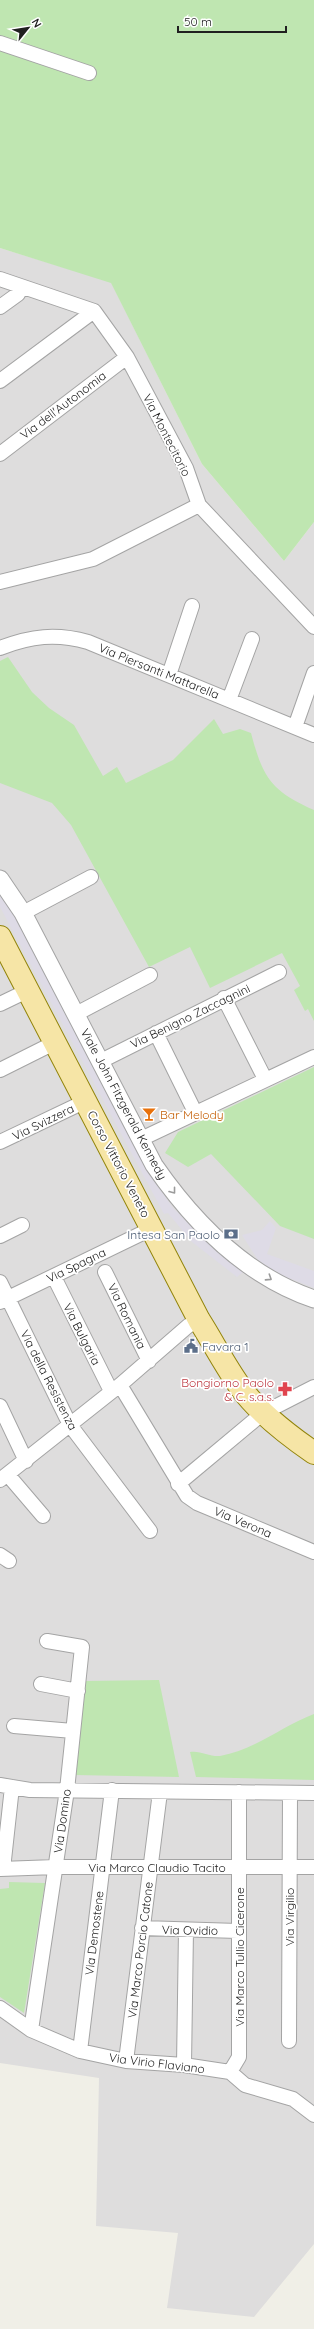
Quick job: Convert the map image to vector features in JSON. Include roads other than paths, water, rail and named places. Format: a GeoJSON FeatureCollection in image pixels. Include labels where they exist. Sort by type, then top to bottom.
{"type":"FeatureCollection","features":[{"type":"Feature","properties":{"kind":"main road","name":"Corso Vittorio Veneto"},"geometry":{"type":"LineString","coordinates":[[2,945],[29,990],[153,1228],[199,1320],[242,1389],[263,1413],[314,1453]]}},
{"type":"Feature","properties":{"kind":"street"},"geometry":{"type":"LineString","coordinates":[[0,43],[90,73]]}},
{"type":"Feature","properties":{"kind":"street"},"geometry":{"type":"LineString","coordinates":[[0,278],[21,287],[94,311]]}},
{"type":"Feature","properties":{"kind":"street"},"geometry":{"type":"LineString","coordinates":[[0,307],[18,294],[21,287]]}},
{"type":"Feature","properties":{"kind":"street"},"geometry":{"type":"LineString","coordinates":[[0,381],[94,311]]}},
{"type":"Feature","properties":{"kind":"street","name":"Via Montecitorio"},"geometry":{"type":"LineString","coordinates":[[94,311],[127,357],[186,468],[199,505],[314,627]]}},
{"type":"Feature","properties":{"kind":"street","name":"Via dell'Autonomia"},"geometry":{"type":"LineString","coordinates":[[0,454],[127,357]]}},
{"type":"Feature","properties":{"kind":"street"},"geometry":{"type":"LineString","coordinates":[[0,582],[93,559],[199,505]]}},
{"type":"Feature","properties":{"kind":"street"},"geometry":{"type":"LineString","coordinates":[[169,675],[192,606]]}},
{"type":"Feature","properties":{"kind":"street","name":"Via Piersanti Mattarella"},"geometry":{"type":"LineString","coordinates":[[0,648],[33,637],[52,635],[70,637],[88,642],[314,735]]}},
{"type":"Feature","properties":{"kind":"street"},"geometry":{"type":"LineString","coordinates":[[230,700],[252,639]]}},
{"type":"Feature","properties":{"kind":"street"},"geometry":{"type":"LineString","coordinates":[[295,727],[314,673]]}},
{"type":"Feature","properties":{"kind":"street"},"geometry":{"type":"LineString","coordinates":[[23,913],[91,876]]}},
{"type":"Feature","properties":{"kind":"street","name":"Viale John Fitzgerald Kennedy"},"geometry":{"type":"LineString","coordinates":[[0,880],[23,913],[154,1165],[182,1202],[217,1239],[271,1280],[314,1299]]}},
{"type":"Feature","properties":{"kind":"street","name":"Via Benigno Zaccagnini"},"geometry":{"type":"LineString","coordinates":[[101,1061],[224,998],[279,972]]}},
{"type":"Feature","properties":{"kind":"street"},"geometry":{"type":"LineString","coordinates":[[76,1014],[150,975]]}},
{"type":"Feature","properties":{"kind":"street"},"geometry":{"type":"LineString","coordinates":[[0,1004],[29,990]]}},
{"type":"Feature","properties":{"kind":"street"},"geometry":{"type":"LineString","coordinates":[[224,998],[265,1079]]}},
{"type":"Feature","properties":{"kind":"street"},"geometry":{"type":"LineString","coordinates":[[156,1033],[195,1112]]}},
{"type":"Feature","properties":{"kind":"street"},"geometry":{"type":"LineString","coordinates":[[0,1070],[56,1042]]}},
{"type":"Feature","properties":{"kind":"street"},"geometry":{"type":"LineString","coordinates":[[143,1143],[195,1112],[314,1056]]}},
{"type":"Feature","properties":{"kind":"street","name":"Via Svizzera"},"geometry":{"type":"LineString","coordinates":[[0,1142],[86,1100]]}},
{"type":"Feature","properties":{"kind":"street"},"geometry":{"type":"LineString","coordinates":[[0,1236],[22,1225]]}},
{"type":"Feature","properties":{"kind":"street","name":"Via Spagna"},"geometry":{"type":"LineString","coordinates":[[4,1301],[153,1228]]}},
{"type":"Feature","properties":{"kind":"street","name":"Via Romania"},"geometry":{"type":"LineString","coordinates":[[104,1272],[148,1361]]}},
{"type":"Feature","properties":{"kind":"street","name":"Via Bulgaria"},"geometry":{"type":"LineString","coordinates":[[54,1277],[115,1388]]}},
{"type":"Feature","properties":{"kind":"street","name":"Via della Resistenza"},"geometry":{"type":"LineString","coordinates":[[0,1282],[4,1301],[70,1424],[150,1531]]}},
{"type":"Feature","properties":{"kind":"street"},"geometry":{"type":"LineString","coordinates":[[43,1516],[4,1478],[148,1361],[188,1326],[199,1320]]}},
{"type":"Feature","properties":{"kind":"street"},"geometry":{"type":"LineString","coordinates":[[178,1484],[263,1413],[314,1386]]}},
{"type":"Feature","properties":{"kind":"street","name":"Via Verona"},"geometry":{"type":"LineString","coordinates":[[115,1388],[187,1496],[198,1503],[314,1552]]}},
{"type":"Feature","properties":{"kind":"street"},"geometry":{"type":"LineString","coordinates":[[0,1406],[26,1461]]}},
{"type":"Feature","properties":{"kind":"street","name":"Via Domino"},"geometry":{"type":"LineString","coordinates":[[31,2030],[67,1790],[82,1647],[46,1641]]}},
{"type":"Feature","properties":{"kind":"street"},"geometry":{"type":"LineString","coordinates":[[41,1684],[78,1691]]}},
{"type":"Feature","properties":{"kind":"street"},"geometry":{"type":"LineString","coordinates":[[14,1726],[73,1731]]}},
{"type":"Feature","properties":{"kind":"street"},"geometry":{"type":"LineString","coordinates":[[1,1869],[6,1786],[30,1790],[314,1793]]}},
{"type":"Feature","properties":{"kind":"street","name":"Via Demostene"},"geometry":{"type":"LineString","coordinates":[[80,2052],[112,1790]]}},
{"type":"Feature","properties":{"kind":"street","name":"Via Marco Porcio Catone"},"geometry":{"type":"LineString","coordinates":[[126,2061],[160,1792]]}},
{"type":"Feature","properties":{"kind":"street","name":"Via Marco Tullio Cicerone"},"geometry":{"type":"LineString","coordinates":[[230,2072],[239,2057],[239,1792]]}},
{"type":"Feature","properties":{"kind":"street","name":"Via Virgilio"},"geometry":{"type":"LineString","coordinates":[[289,2041],[290,1793]]}},
{"type":"Feature","properties":{"kind":"street","name":"Via Marco Claudio Tacito"},"geometry":{"type":"LineString","coordinates":[[1,1869],[56,1867],[314,1867]]}},
{"type":"Feature","properties":{"kind":"street","name":"Via Ovidio"},"geometry":{"type":"LineString","coordinates":[[142,1928],[238,1931]]}},
{"type":"Feature","properties":{"kind":"street"},"geometry":{"type":"LineString","coordinates":[[184,2065],[186,1930]]}},
{"type":"Feature","properties":{"kind":"street","name":"Via Virio Flaviano"},"geometry":{"type":"LineString","coordinates":[[0,2008],[31,2030],[80,2052],[126,2061],[184,2065],[230,2072]]}},
{"type":"Feature","properties":{"kind":"street"},"geometry":{"type":"LineString","coordinates":[[230,2072],[245,2085],[293,2099],[314,2115]]}},
{"type":"Feature","properties":{"kind":"place","name":"Bar Melody"},"geometry":{"type":"Point","coordinates":[149,1114]}},
{"type":"Feature","properties":{"kind":"place","name":"Intesa San Paolo"},"geometry":{"type":"Point","coordinates":[231,1234]}},
{"type":"Feature","properties":{"kind":"place","name":"Favara 1"},"geometry":{"type":"Point","coordinates":[191,1346]}},
{"type":"Feature","properties":{"kind":"place","name":"Bongiorno Paolo & C. s.a.s."},"geometry":{"type":"Point","coordinates":[285,1389]}}]}
